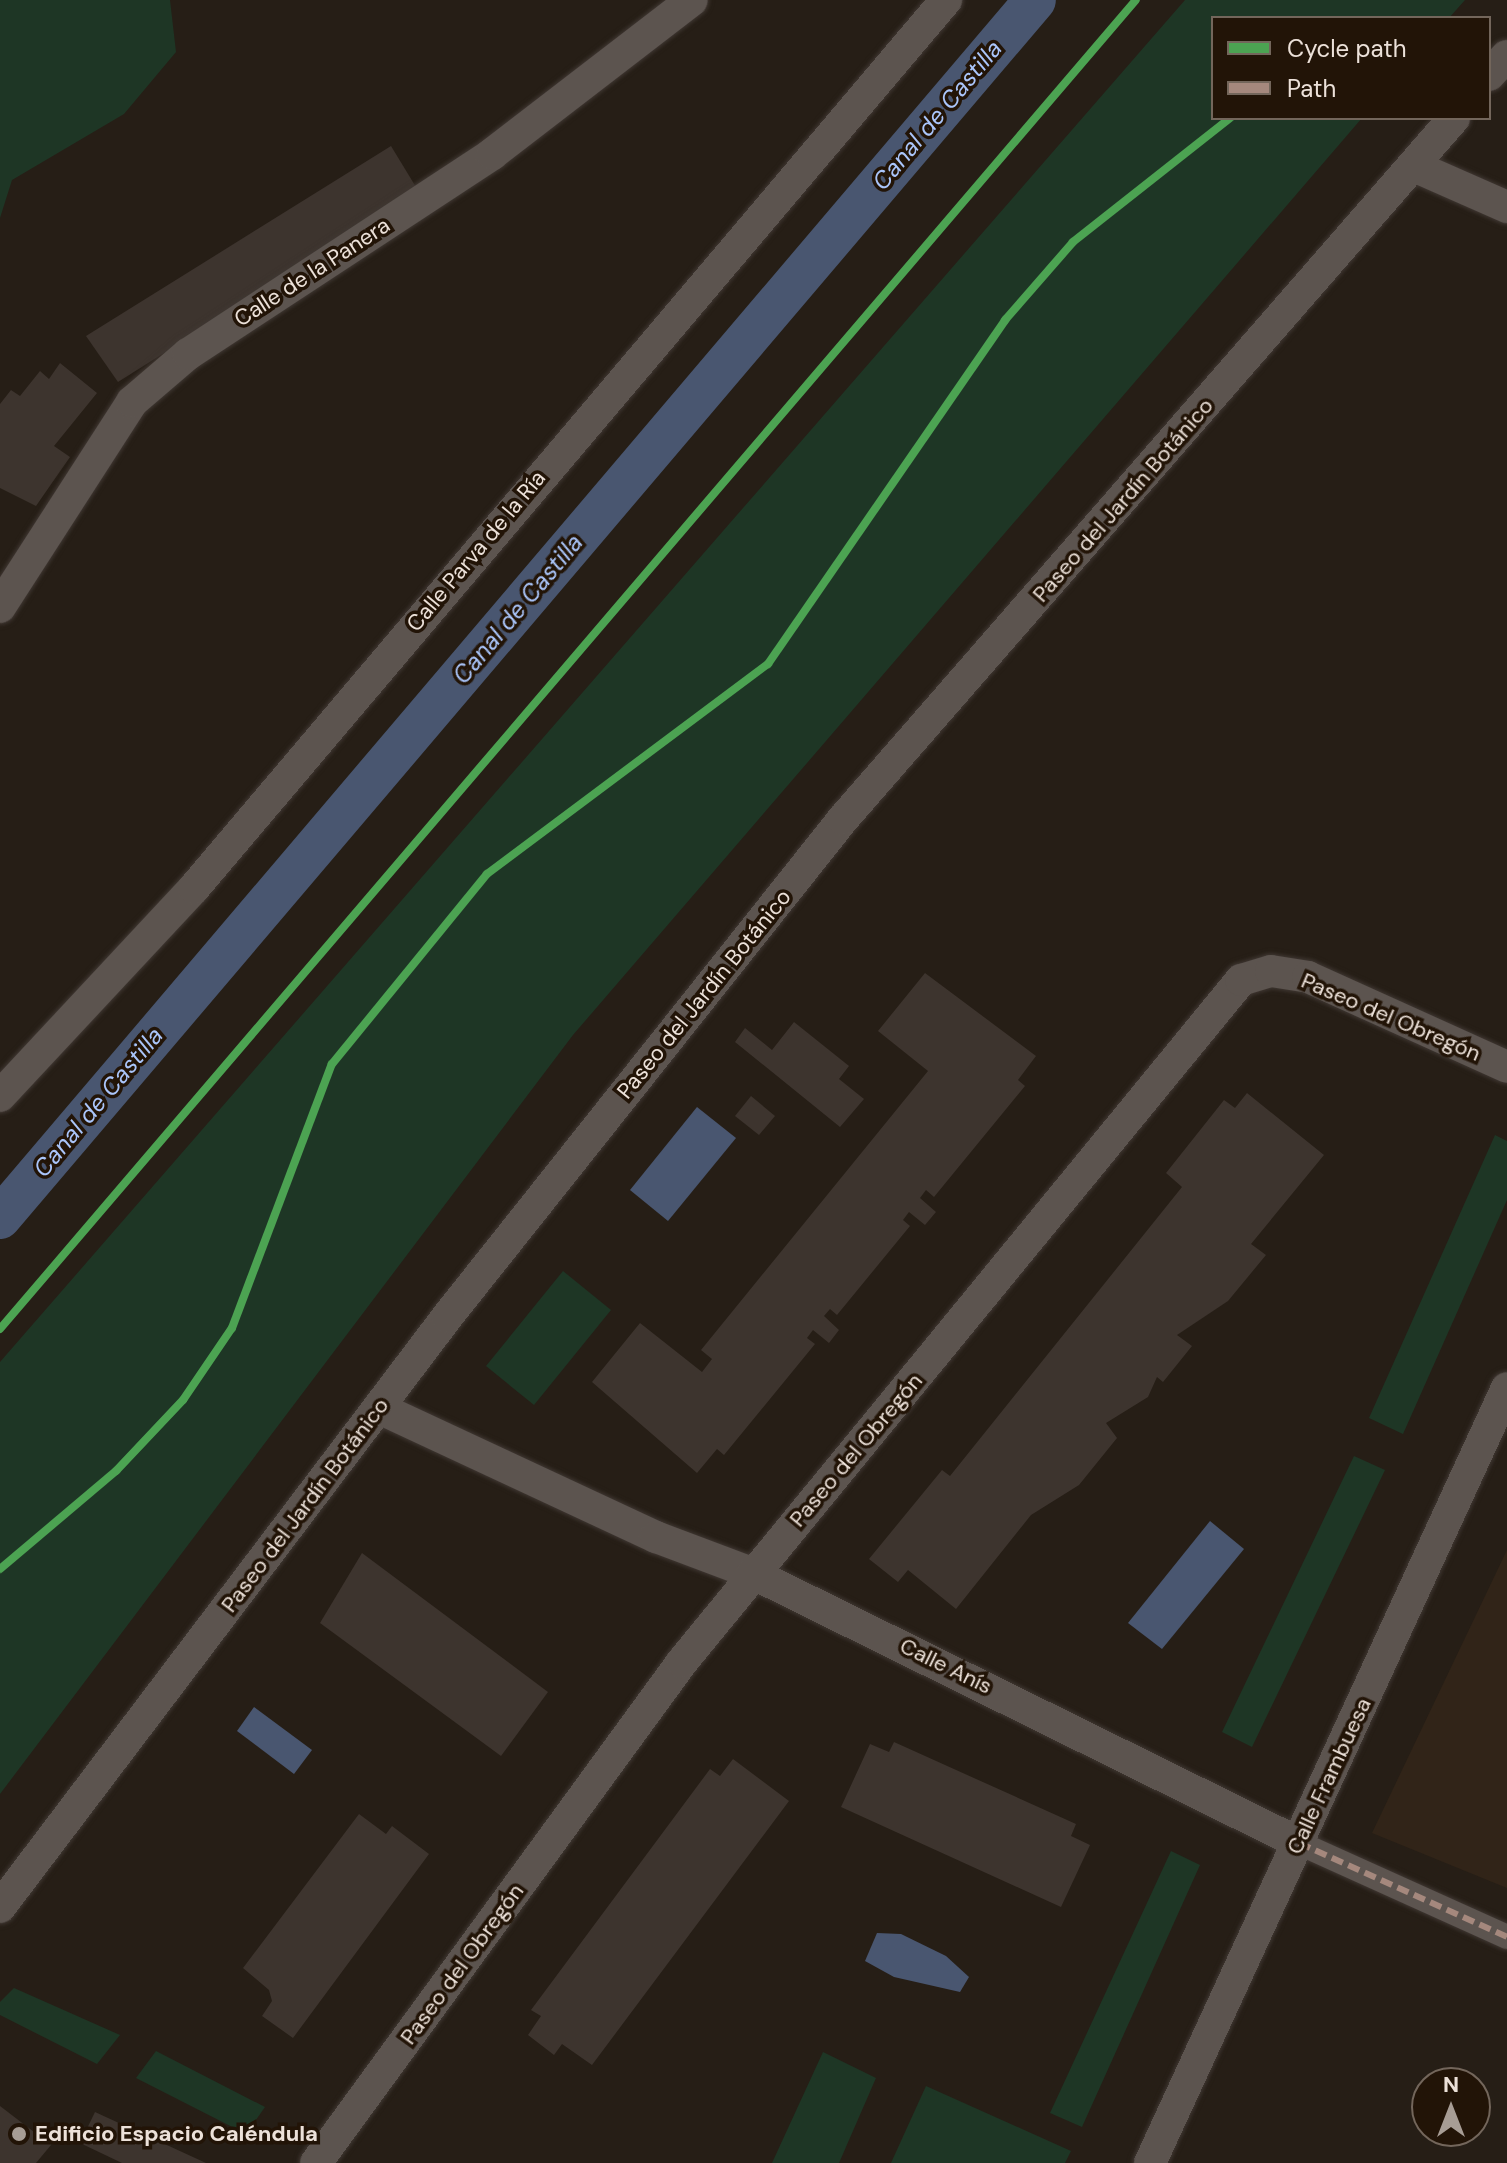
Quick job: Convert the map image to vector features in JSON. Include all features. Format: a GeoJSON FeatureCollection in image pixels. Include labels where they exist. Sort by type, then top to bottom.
{"type":"FeatureCollection","features":[{"type":"Feature","properties":{"kind":"street","name":"Calle de la Panera"},"geometry":{"type":"LineString","coordinates":[[0,607],[132,402],[188,354],[492,154],[692,0]]}},
{"type":"Feature","properties":{"kind":"street","name":"Calle Parva de la Ría"},"geometry":{"type":"LineString","coordinates":[[0,1096],[194,888],[946,0]]}},
{"type":"Feature","properties":{"kind":"street"},"geometry":{"type":"LineString","coordinates":[[1491,73],[1507,56]]}},
{"type":"Feature","properties":{"kind":"street","name":"Paseo del Jardín Botánico"},"geometry":{"type":"LineString","coordinates":[[0,1907],[379,1408],[843,819],[1452,120]]}},
{"type":"Feature","properties":{"kind":"street"},"geometry":{"type":"LineString","coordinates":[[1414,166],[1507,207]]}},
{"type":"Feature","properties":{"kind":"street","name":"Paseo del Obregón"},"geometry":{"type":"LineString","coordinates":[[316,2163],[752,1573],[1241,980],[1271,971],[1308,977],[1507,1067]]}},
{"type":"Feature","properties":{"kind":"street","name":"Calle Frambuesa"},"geometry":{"type":"LineString","coordinates":[[1150,2163],[1507,1388]]}},
{"type":"Feature","properties":{"kind":"street","name":"Calle Anís"},"geometry":{"type":"LineString","coordinates":[[379,1408],[601,1513],[752,1573],[1166,1771],[1299,1843],[1507,1937]]}},
{"type":"Feature","properties":{"kind":"shaded area"},"geometry":{"type":"Polygon","coordinates":[[[1507,1550],[1507,1888],[1372,1833],[1507,1550]]]}},
{"type":"Feature","properties":{"kind":"green space"},"geometry":{"type":"Polygon","coordinates":[[[0,0],[170,0],[176,52],[124,114],[12,180],[0,218],[0,0]]]}},
{"type":"Feature","properties":{"kind":"green space"},"geometry":{"type":"Polygon","coordinates":[[[1185,0],[1465,0],[1451,16],[1211,16],[1211,120],[1360,120],[573,1035],[0,1794],[0,1362],[1185,0]]]}},
{"type":"Feature","properties":{"kind":"green space"},"geometry":{"type":"Polygon","coordinates":[[[1495,1135],[1507,1141],[1507,1200],[1403,1434],[1369,1418],[1495,1135]]]}},
{"type":"Feature","properties":{"kind":"green space"},"geometry":{"type":"Polygon","coordinates":[[[563,1271],[611,1310],[534,1405],[486,1366],[563,1271]]]}},
{"type":"Feature","properties":{"kind":"green space"},"geometry":{"type":"Polygon","coordinates":[[[1354,1456],[1385,1470],[1252,1747],[1222,1732],[1354,1456]]]}},
{"type":"Feature","properties":{"kind":"green space"},"geometry":{"type":"Polygon","coordinates":[[[1171,1851],[1200,1865],[1082,2127],[1050,2113],[1171,1851]]]}},
{"type":"Feature","properties":{"kind":"green space"},"geometry":{"type":"Polygon","coordinates":[[[14,1988],[120,2035],[97,2064],[0,2015],[0,2002],[14,1988]]]}},
{"type":"Feature","properties":{"kind":"green space"},"geometry":{"type":"Polygon","coordinates":[[[156,2051],[265,2107],[246,2134],[136,2078],[156,2051]]]}},
{"type":"Feature","properties":{"kind":"green space"},"geometry":{"type":"Polygon","coordinates":[[[823,2052],[876,2078],[839,2163],[772,2163],[823,2052]]]}},
{"type":"Feature","properties":{"kind":"green space"},"geometry":{"type":"Polygon","coordinates":[[[926,2086],[1071,2151],[1065,2163],[891,2163],[926,2086]]]}},
{"type":"Feature","properties":{"kind":"water"},"geometry":{"type":"Polygon","coordinates":[[[697,1107],[736,1138],[668,1221],[630,1190],[697,1107]]]}},
{"type":"Feature","properties":{"kind":"water"},"geometry":{"type":"Polygon","coordinates":[[[1210,1521],[1244,1549],[1162,1649],[1128,1623],[1210,1521]]]}},
{"type":"Feature","properties":{"kind":"water"},"geometry":{"type":"Polygon","coordinates":[[[254,1707],[312,1750],[294,1774],[237,1731],[254,1707]]]}},
{"type":"Feature","properties":{"kind":"water"},"geometry":{"type":"Polygon","coordinates":[[[877,1933],[901,1934],[946,1956],[969,1977],[960,1992],[894,1977],[865,1961],[877,1933]]]}},
{"type":"Feature","properties":{"kind":"building"},"geometry":{"type":"Polygon","coordinates":[[[391,146],[419,192],[118,382],[86,336],[391,146]]]}},
{"type":"Feature","properties":{"kind":"building"},"geometry":{"type":"Polygon","coordinates":[[[60,363],[97,393],[54,446],[70,457],[36,506],[0,488],[0,404],[11,390],[20,396],[40,371],[49,379],[60,363]]]}},
{"type":"Feature","properties":{"kind":"building"},"geometry":{"type":"Polygon","coordinates":[[[925,973],[1036,1056],[1018,1080],[1025,1086],[934,1197],[926,1190],[920,1198],[936,1212],[925,1225],[909,1212],[903,1220],[910,1226],[837,1315],[830,1309],[824,1316],[839,1330],[829,1343],[813,1330],[807,1338],[815,1344],[724,1455],[717,1449],[697,1473],[592,1382],[640,1323],[702,1372],[712,1359],[701,1350],[928,1071],[878,1031],[925,973]]]}},
{"type":"Feature","properties":{"kind":"building"},"geometry":{"type":"Polygon","coordinates":[[[794,1022],[849,1066],[839,1079],[864,1099],[840,1127],[735,1042],[745,1028],[772,1050],[794,1022]]]}},
{"type":"Feature","properties":{"kind":"building"},"geometry":{"type":"Polygon","coordinates":[[[1247,1093],[1324,1155],[1251,1244],[1266,1255],[1228,1301],[1177,1335],[1192,1346],[1163,1382],[1157,1377],[1148,1397],[1106,1423],[1117,1438],[1079,1485],[1031,1515],[956,1609],[908,1570],[898,1582],[869,1559],[942,1470],[950,1476],[1182,1187],[1166,1173],[1224,1100],[1235,1108],[1247,1093]]]}},
{"type":"Feature","properties":{"kind":"building"},"geometry":{"type":"Polygon","coordinates":[[[751,1096],[775,1116],[759,1135],[735,1116],[751,1096]]]}},
{"type":"Feature","properties":{"kind":"building"},"geometry":{"type":"Polygon","coordinates":[[[362,1553],[548,1692],[501,1756],[320,1623],[362,1553]]]}},
{"type":"Feature","properties":{"kind":"building"},"geometry":{"type":"Polygon","coordinates":[[[894,1742],[1076,1824],[1071,1836],[1090,1845],[1061,1907],[841,1807],[870,1744],[889,1752],[894,1742]]]}},
{"type":"Feature","properties":{"kind":"building"},"geometry":{"type":"Polygon","coordinates":[[[733,1759],[789,1801],[592,2065],[562,2044],[554,2055],[528,2035],[541,2016],[531,2010],[710,1769],[720,1776],[733,1759]]]}},
{"type":"Feature","properties":{"kind":"building"},"geometry":{"type":"Polygon","coordinates":[[[359,1814],[386,1834],[392,1826],[429,1854],[293,2038],[262,2016],[272,2001],[269,1990],[243,1968],[359,1814]]]}},
{"type":"Feature","properties":{"kind":"building","name":"Edificio Espacio Caléndula"},"geometry":{"type":"Polygon","coordinates":[[[0,2106],[51,2145],[36,2163],[0,2163],[0,2106]]]}},
{"type":"Feature","properties":{"kind":"building"},"geometry":{"type":"Polygon","coordinates":[[[95,2112],[206,2163],[122,2163],[80,2143],[95,2112]]]}},
{"type":"Feature","properties":{"kind":"waterway","name":"Canal de Castilla"},"geometry":{"type":"LineString","coordinates":[[0,1218],[1035,0]]}},
{"type":"Feature","properties":{"kind":"marked path"},"geometry":{"type":"LineString","coordinates":[[1299,1843],[1507,1937]]}},
{"type":"Feature","properties":{"kind":"cycle path"},"geometry":{"type":"LineString","coordinates":[[0,1329],[1136,0]]}},
{"type":"Feature","properties":{"kind":"cycle path"},"geometry":{"type":"LineString","coordinates":[[0,1569],[116,1471],[183,1400],[232,1328],[332,1064],[487,874],[768,664],[1005,320],[1073,242],[1227,120]]}},
{"type":"Feature","properties":{"kind":"place","name":"Edificio Espacio Caléndula"},"geometry":{"type":"Point","coordinates":[19,2134]}}]}
